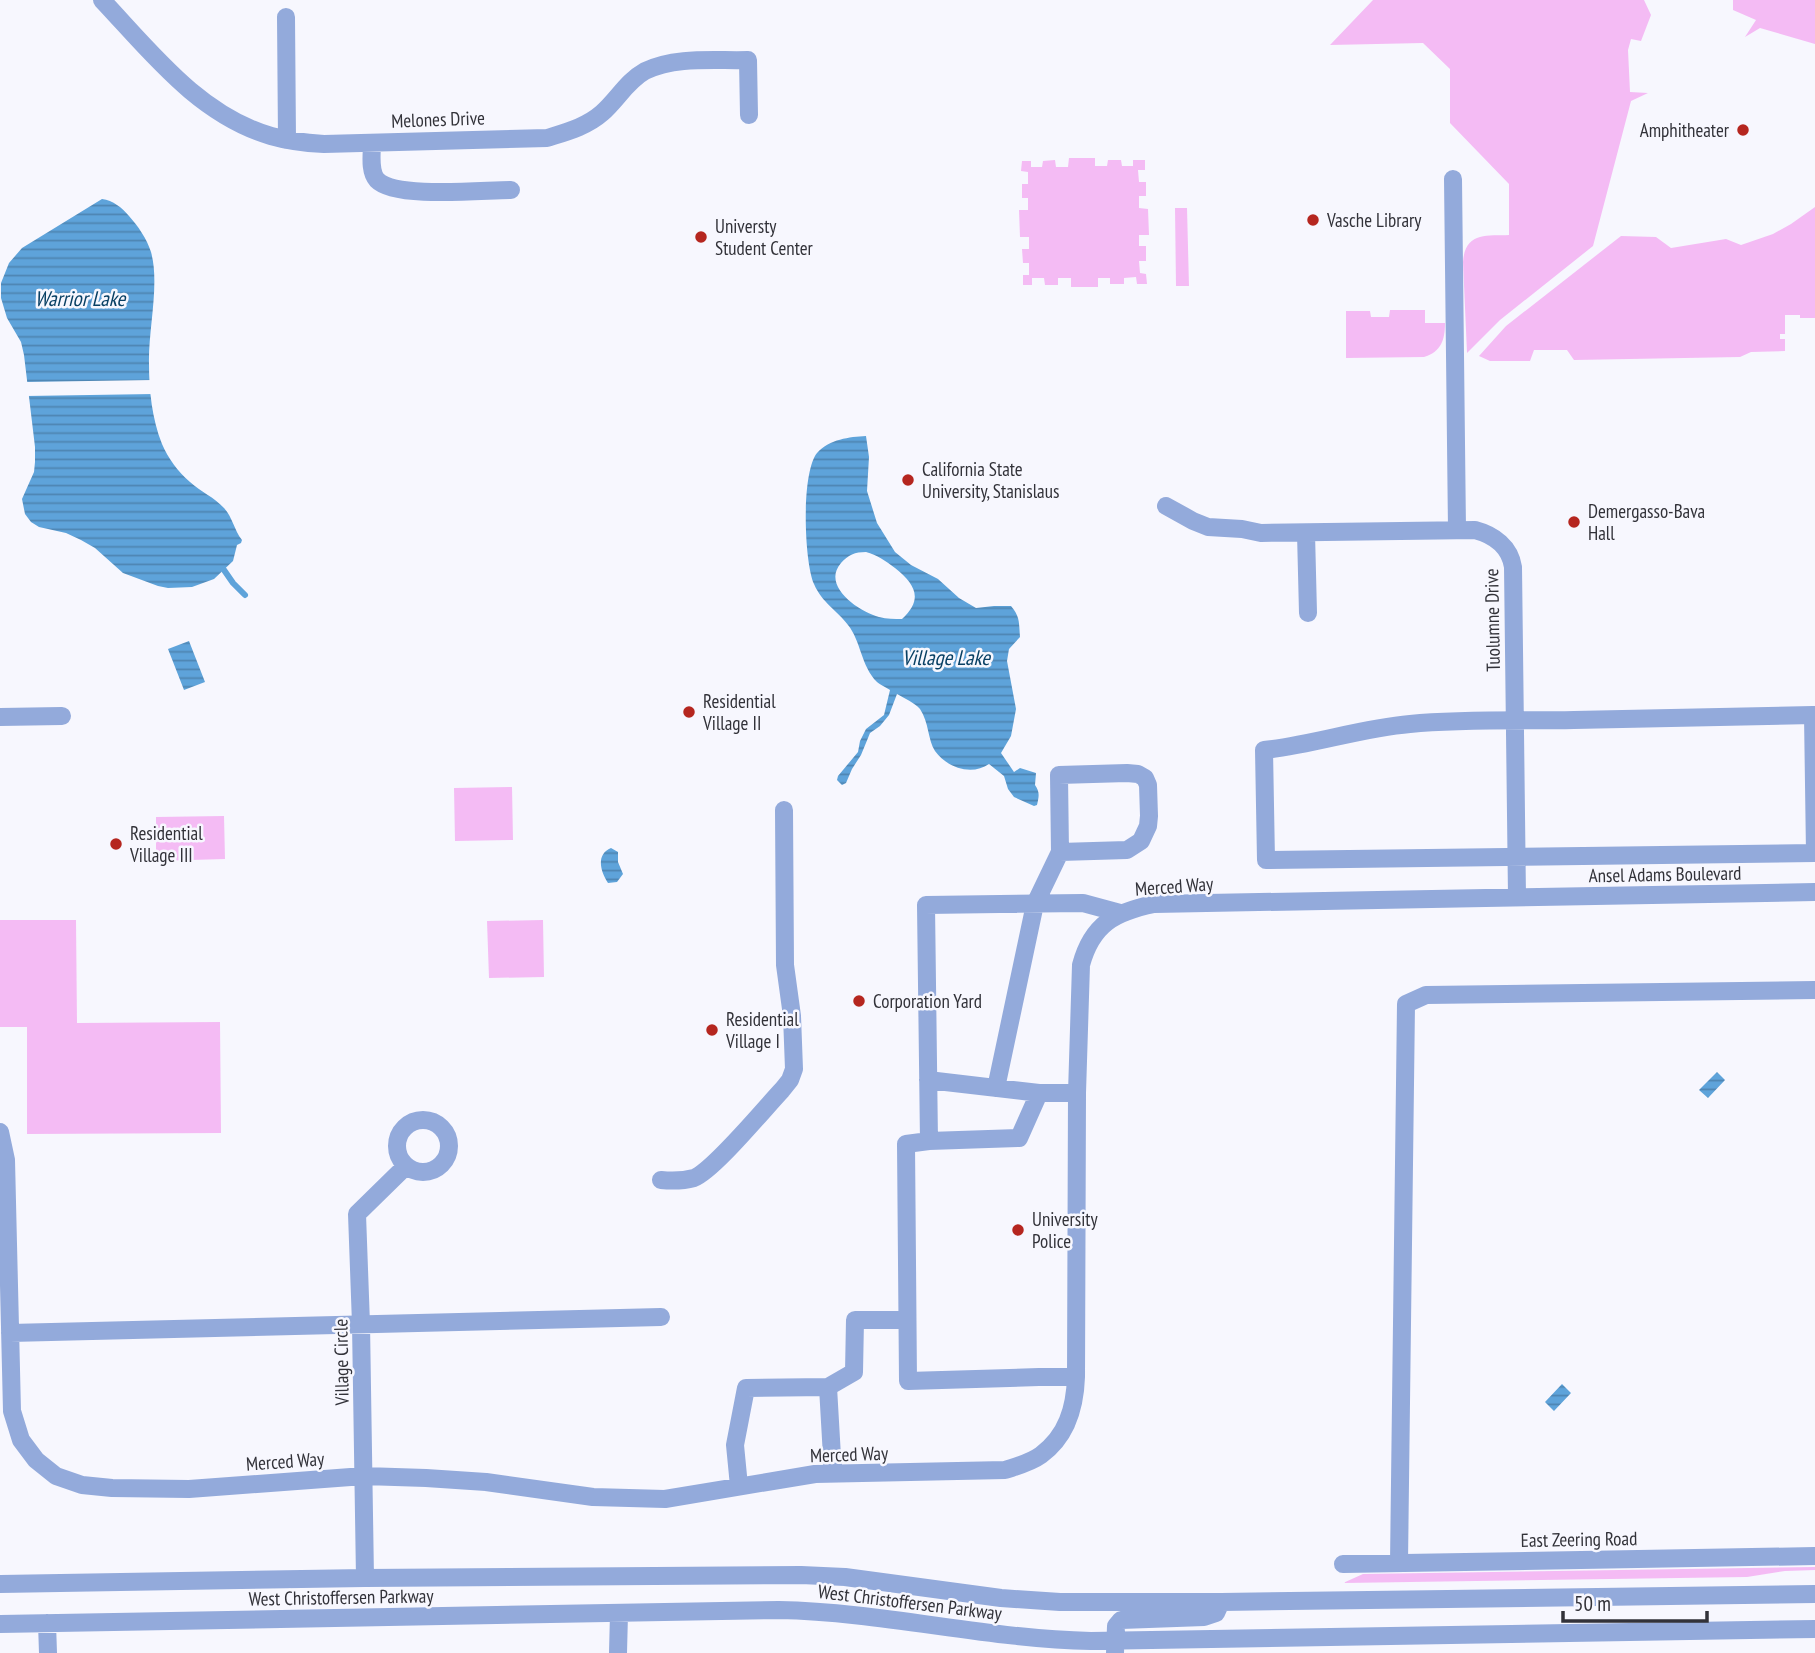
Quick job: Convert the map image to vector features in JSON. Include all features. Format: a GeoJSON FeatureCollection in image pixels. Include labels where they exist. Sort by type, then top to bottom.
{"type":"FeatureCollection","features":[{"type":"Feature","properties":{"kind":"street","name":"Melones Drive"},"geometry":{"type":"LineString","coordinates":[[102,0],[170,72],[198,97],[236,122],[286,140],[324,144],[547,138],[575,130],[601,114],[643,72],[669,62],[748,60],[749,114]]}},
{"type":"Feature","properties":{"kind":"street"},"geometry":{"type":"LineString","coordinates":[[286,17],[286,140]]}},
{"type":"Feature","properties":{"kind":"street"},"geometry":{"type":"LineString","coordinates":[[372,143],[373,174],[386,186],[398,190],[422,191],[511,190]]}},
{"type":"Feature","properties":{"kind":"street"},"geometry":{"type":"LineString","coordinates":[[1453,179],[1457,530]]}},
{"type":"Feature","properties":{"kind":"street","name":"Tuolumne Drive"},"geometry":{"type":"LineString","coordinates":[[1166,506],[1193,522],[1208,527],[1261,533],[1475,530],[1502,544],[1511,556],[1513,567],[1517,897]]}},
{"type":"Feature","properties":{"kind":"street"},"geometry":{"type":"LineString","coordinates":[[1306,533],[1308,613]]}},
{"type":"Feature","properties":{"kind":"street"},"geometry":{"type":"LineString","coordinates":[[1814,715],[1815,853],[1266,860],[1264,750],[1305,745],[1368,730],[1409,724],[1814,715]]}},
{"type":"Feature","properties":{"kind":"street"},"geometry":{"type":"LineString","coordinates":[[0,717],[62,716]]}},
{"type":"Feature","properties":{"kind":"street"},"geometry":{"type":"LineString","coordinates":[[996,1088],[1034,904],[1060,852],[1059,775],[1138,774],[1145,778],[1148,785],[1149,826],[1141,841],[1127,850],[1060,852]]}},
{"type":"Feature","properties":{"kind":"street"},"geometry":{"type":"LineString","coordinates":[[661,1180],[678,1181],[695,1177],[713,1165],[782,1090],[794,1069],[792,1016],[785,965],[784,810]]}},
{"type":"Feature","properties":{"kind":"street","name":"Ansel Adams Boulevard"},"geometry":{"type":"LineString","coordinates":[[1517,897],[1815,892]]}},
{"type":"Feature","properties":{"kind":"street","name":"Merced Way"},"geometry":{"type":"LineString","coordinates":[[0,1132],[6,1160],[5,1308],[10,1333],[12,1411],[21,1440],[36,1460],[56,1476],[82,1485],[190,1489],[364,1476],[486,1482],[593,1497],[665,1499],[815,1474],[1005,1470],[1041,1455],[1055,1441],[1065,1426],[1075,1397],[1077,1093],[1081,965],[1085,948],[1092,937],[1120,913],[1154,904],[1517,897]]}},
{"type":"Feature","properties":{"kind":"street"},"geometry":{"type":"LineString","coordinates":[[929,1141],[926,905],[1083,903],[1120,913]]}},
{"type":"Feature","properties":{"kind":"street"},"geometry":{"type":"LineString","coordinates":[[1399,1563],[1406,1004],[1426,995],[1815,990]]}},
{"type":"Feature","properties":{"kind":"street"},"geometry":{"type":"LineString","coordinates":[[928,1080],[1039,1093],[1077,1093]]}},
{"type":"Feature","properties":{"kind":"street"},"geometry":{"type":"LineString","coordinates":[[1039,1093],[1019,1138],[906,1144],[908,1381],[1076,1377]]}},
{"type":"Feature","properties":{"kind":"street","name":"Village Circle"},"geometry":{"type":"LineString","coordinates":[[365,1578],[357,1214],[406,1166]]}},
{"type":"Feature","properties":{"kind":"street"},"geometry":{"type":"LineString","coordinates":[[10,1333],[661,1317]]}},
{"type":"Feature","properties":{"kind":"street"},"geometry":{"type":"LineString","coordinates":[[739,1486],[735,1445],[746,1388],[828,1387],[854,1372],[855,1320],[907,1320]]}},
{"type":"Feature","properties":{"kind":"street"},"geometry":{"type":"LineString","coordinates":[[828,1387],[833,1474]]}},
{"type":"Feature","properties":{"kind":"street","name":"East Zeering Road"},"geometry":{"type":"LineString","coordinates":[[1343,1563],[1815,1556]]}},
{"type":"Feature","properties":{"kind":"street","name":"West Christoffersen Parkway"},"geometry":{"type":"LineString","coordinates":[[0,1584],[801,1575],[845,1577],[1031,1601],[1093,1603],[1815,1594]]}},
{"type":"Feature","properties":{"kind":"street"},"geometry":{"type":"LineString","coordinates":[[1115,1647],[1116,1626],[1121,1620],[1204,1617],[1216,1613],[1222,1602]]}},
{"type":"Feature","properties":{"kind":"street","name":"West Christoffersen Parkway"},"geometry":{"type":"LineString","coordinates":[[0,1624],[779,1610],[835,1612],[1115,1647],[1815,1629]]}},
{"type":"Feature","properties":{"kind":"street"},"geometry":{"type":"LineString","coordinates":[[618,1653],[619,1614]]}},
{"type":"Feature","properties":{"kind":"street"},"geometry":{"type":"LineString","coordinates":[[47,1623],[48,1653]]}},
{"type":"Feature","properties":{"kind":"shaded area"},"geometry":{"type":"Polygon","coordinates":[[[1373,0],[1644,0],[1651,15],[1641,41],[1631,39],[1628,50],[1630,92],[1648,93],[1631,101],[1593,246],[1500,320],[1467,353],[1463,262],[1465,252],[1468,245],[1478,238],[1509,235],[1509,184],[1450,123],[1450,69],[1423,43],[1330,45],[1373,0]]]}},
{"type":"Feature","properties":{"kind":"shaded area"},"geometry":{"type":"Polygon","coordinates":[[[1733,0],[1815,0],[1815,44],[1760,28],[1745,37],[1756,20],[1733,10],[1733,0]]]}},
{"type":"Feature","properties":{"kind":"shaded area"},"geometry":{"type":"Polygon","coordinates":[[[1069,158],[1095,158],[1095,166],[1107,166],[1108,160],[1121,160],[1122,166],[1133,166],[1133,160],[1145,160],[1145,170],[1138,170],[1139,182],[1146,182],[1146,196],[1139,196],[1139,208],[1148,209],[1149,235],[1139,235],[1139,246],[1146,246],[1146,261],[1139,261],[1140,273],[1146,274],[1147,284],[1137,284],[1136,277],[1124,278],[1124,284],[1110,284],[1110,278],[1098,278],[1098,287],[1071,287],[1071,278],[1058,278],[1058,285],[1045,285],[1044,278],[1032,278],[1032,285],[1023,285],[1023,275],[1029,275],[1029,263],[1023,263],[1022,249],[1029,249],[1029,237],[1020,237],[1019,210],[1028,210],[1028,198],[1022,198],[1022,184],[1028,184],[1028,172],[1021,171],[1022,161],[1031,161],[1031,167],[1042,167],[1043,161],[1055,160],[1056,167],[1068,167],[1069,158]]]}},
{"type":"Feature","properties":{"kind":"shaded area"},"geometry":{"type":"Polygon","coordinates":[[[1815,207],[1815,318],[1785,315],[1785,334],[1780,334],[1780,339],[1785,339],[1785,351],[1751,352],[1740,357],[1574,360],[1567,350],[1534,350],[1530,361],[1490,361],[1479,356],[1506,326],[1621,236],[1656,237],[1671,248],[1726,239],[1741,245],[1773,234],[1815,207]]]}},
{"type":"Feature","properties":{"kind":"shaded area"},"geometry":{"type":"Polygon","coordinates":[[[1175,208],[1187,208],[1189,286],[1176,286],[1175,208]]]}},
{"type":"Feature","properties":{"kind":"shaded area"},"geometry":{"type":"Polygon","coordinates":[[[1390,310],[1425,310],[1425,323],[1445,323],[1443,340],[1438,349],[1424,357],[1346,358],[1346,311],[1370,311],[1371,317],[1389,317],[1390,310]]]}},
{"type":"Feature","properties":{"kind":"shaded area"},"geometry":{"type":"Polygon","coordinates":[[[512,787],[513,840],[455,841],[454,788],[512,787]]]}},
{"type":"Feature","properties":{"kind":"shaded area"},"geometry":{"type":"Polygon","coordinates":[[[224,816],[225,859],[156,861],[156,817],[224,816]]]}},
{"type":"Feature","properties":{"kind":"shaded area"},"geometry":{"type":"Polygon","coordinates":[[[0,920],[76,920],[77,1023],[220,1022],[221,1133],[27,1134],[27,1027],[0,1027],[0,920]]]}},
{"type":"Feature","properties":{"kind":"shaded area"},"geometry":{"type":"Polygon","coordinates":[[[543,920],[544,977],[489,978],[487,921],[543,920]]]}},
{"type":"Feature","properties":{"kind":"shaded area"},"geometry":{"type":"Polygon","coordinates":[[[1815,1567],[1815,1570],[1747,1577],[1343,1583],[1363,1574],[1815,1567]]]}},
{"type":"Feature","properties":{"kind":"water","name":"Warrior Lake"},"geometry":{"type":"Polygon","coordinates":[[[102,199],[114,203],[126,213],[142,233],[151,252],[154,293],[149,351],[150,384],[153,415],[162,444],[181,474],[224,508],[242,540],[237,545],[233,561],[214,579],[192,587],[158,586],[123,573],[95,548],[66,533],[39,527],[25,514],[22,499],[34,472],[35,447],[24,355],[21,342],[7,318],[1,298],[1,283],[9,263],[22,248],[102,199]]]}},
{"type":"Feature","properties":{"kind":"water","name":"Village Lake"},"geometry":{"type":"Polygon","coordinates":[[[866,436],[869,457],[867,491],[877,523],[895,552],[911,565],[938,579],[959,598],[976,608],[1011,606],[1016,613],[1020,637],[1009,649],[1007,661],[1016,709],[1011,736],[1001,753],[1014,772],[1020,768],[1036,773],[1035,785],[1039,794],[1037,805],[1014,797],[1004,776],[989,764],[968,770],[946,762],[933,747],[920,709],[897,694],[889,715],[870,733],[846,783],[842,785],[837,780],[858,752],[866,729],[884,715],[890,690],[872,676],[852,631],[821,596],[814,584],[806,538],[806,497],[812,463],[817,453],[834,442],[866,436]],[[866,552],[855,553],[841,563],[836,572],[839,589],[862,610],[885,618],[902,619],[913,605],[915,598],[912,586],[895,568],[866,552]]]}},
{"type":"Feature","properties":{"kind":"water"},"geometry":{"type":"Polygon","coordinates":[[[189,641],[205,682],[184,690],[168,649],[189,641]]]}},
{"type":"Feature","properties":{"kind":"water"},"geometry":{"type":"Polygon","coordinates":[[[611,848],[618,852],[618,862],[623,874],[617,882],[608,883],[601,859],[611,848]]]}},
{"type":"Feature","properties":{"kind":"water"},"geometry":{"type":"Polygon","coordinates":[[[1717,1072],[1725,1080],[1708,1098],[1699,1090],[1717,1072]]]}},
{"type":"Feature","properties":{"kind":"water"},"geometry":{"type":"Polygon","coordinates":[[[1562,1384],[1571,1393],[1554,1411],[1545,1402],[1562,1384]]]}},
{"type":"Feature","properties":{"kind":"pier"},"geometry":{"type":"Polygon","coordinates":[[[153,380],[154,394],[26,396],[24,382],[153,380]]]}},
{"type":"Feature","properties":{"kind":"waterway"},"geometry":{"type":"LineString","coordinates":[[224,570],[245,595]]}},
{"type":"Feature","properties":{"kind":"place","name":"Amphitheater"},"geometry":{"type":"Point","coordinates":[1743,130]}},
{"type":"Feature","properties":{"kind":"place","name":"Vasche Library"},"geometry":{"type":"Point","coordinates":[1313,220]}},
{"type":"Feature","properties":{"kind":"place","name":"Universty Student Center"},"geometry":{"type":"Point","coordinates":[701,237]}},
{"type":"Feature","properties":{"kind":"place","name":"California State University, Stanislaus"},"geometry":{"type":"Point","coordinates":[908,480]}},
{"type":"Feature","properties":{"kind":"place","name":"Demergasso-Bava Hall"},"geometry":{"type":"Point","coordinates":[1574,522]}},
{"type":"Feature","properties":{"kind":"place","name":"Residential Village II"},"geometry":{"type":"Point","coordinates":[689,712]}},
{"type":"Feature","properties":{"kind":"place","name":"Residential Village III"},"geometry":{"type":"Point","coordinates":[116,844]}},
{"type":"Feature","properties":{"kind":"place","name":"Corporation Yard"},"geometry":{"type":"Point","coordinates":[859,1001]}},
{"type":"Feature","properties":{"kind":"place","name":"Residential Village I"},"geometry":{"type":"Point","coordinates":[712,1030]}},
{"type":"Feature","properties":{"kind":"place","name":"University Police"},"geometry":{"type":"Point","coordinates":[1018,1230]}}]}
